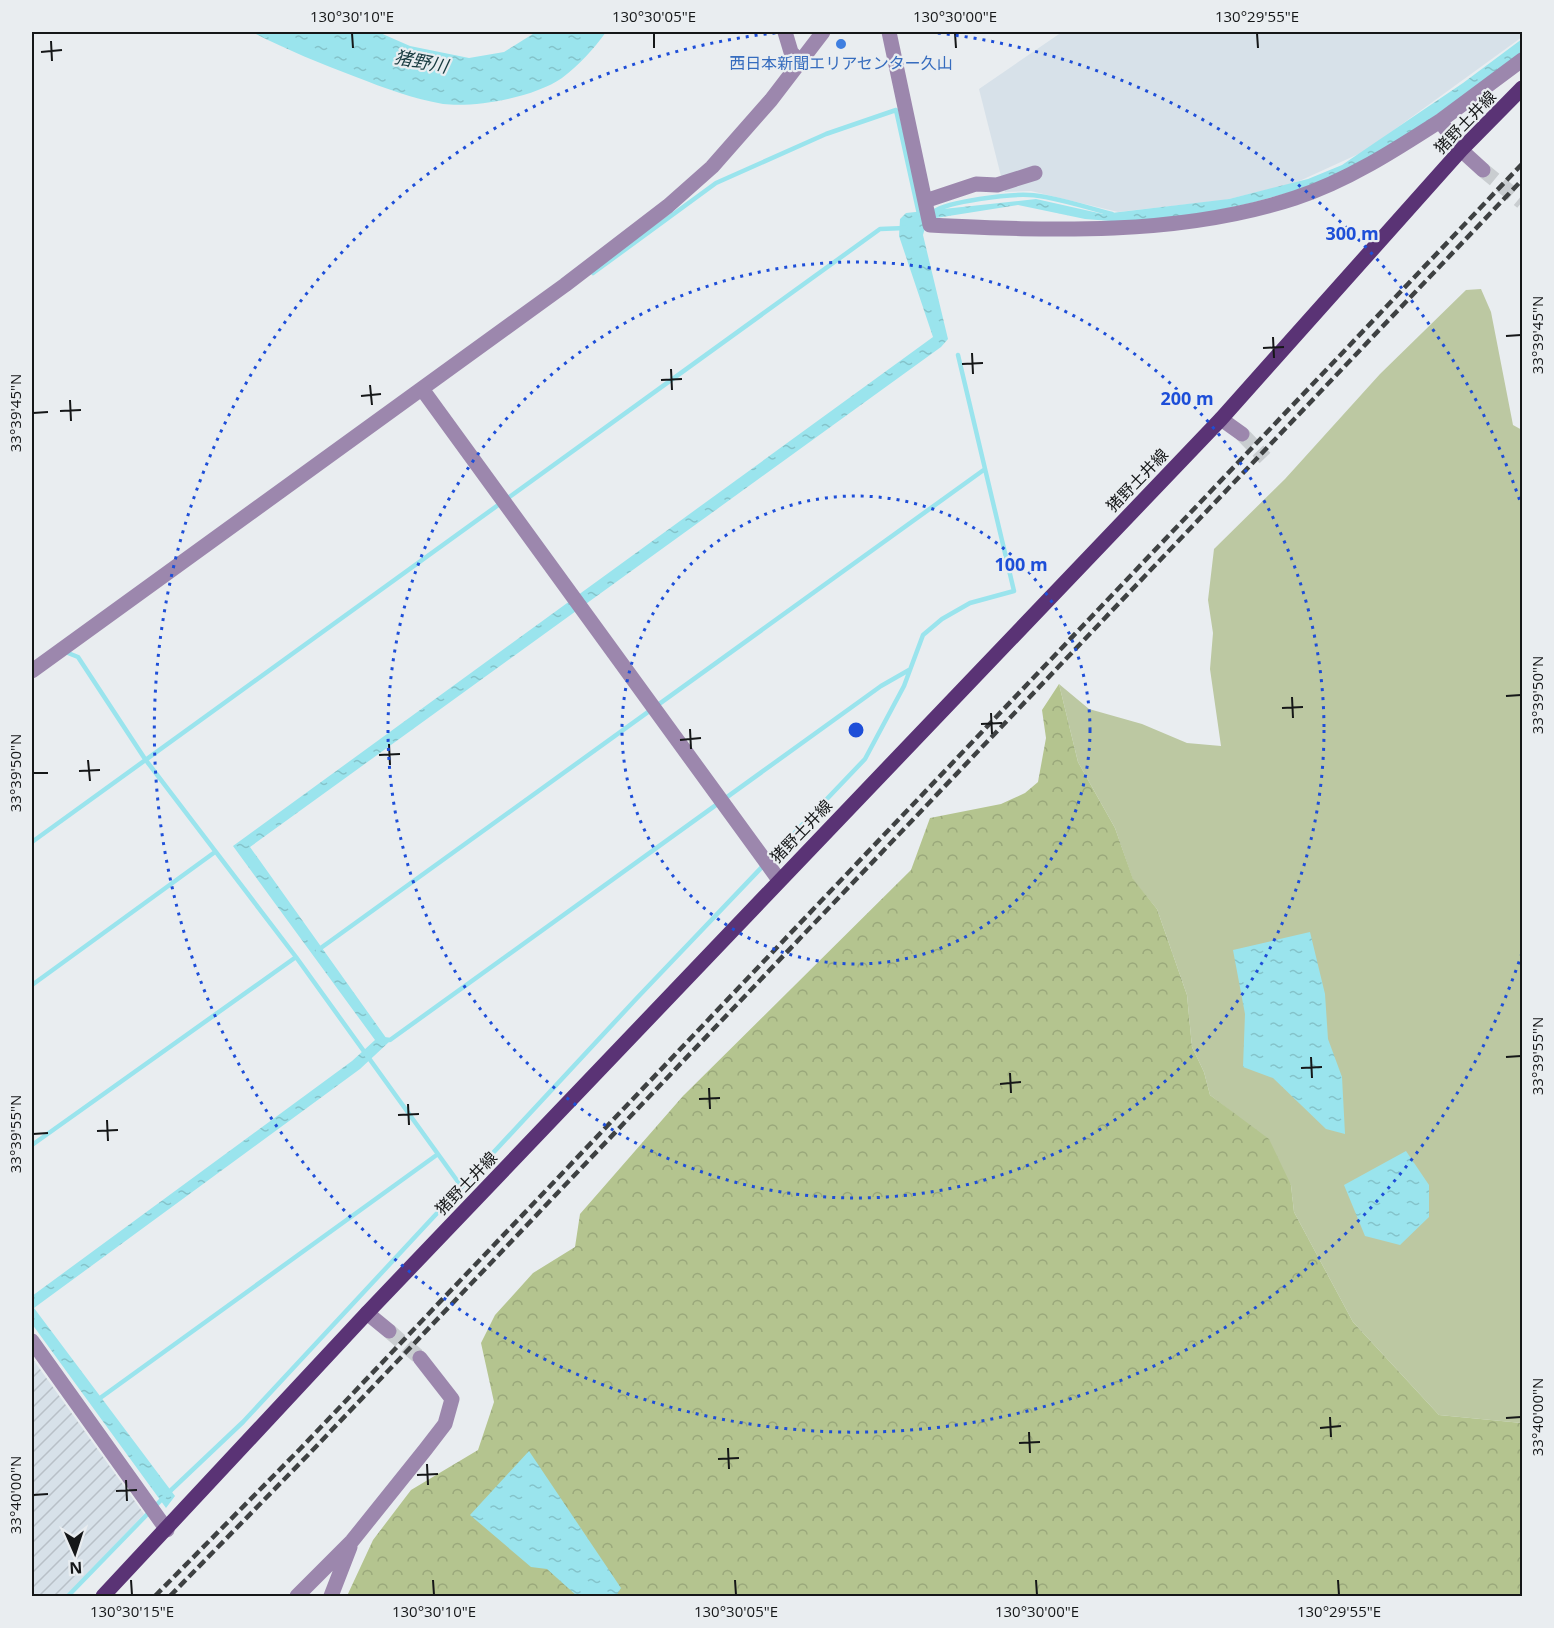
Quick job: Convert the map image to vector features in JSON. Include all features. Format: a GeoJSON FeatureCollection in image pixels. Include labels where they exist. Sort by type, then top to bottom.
{"type":"FeatureCollection","features":[{"type":"Feature","properties":{"kind":"main road","name":"猪野土井線"},"geometry":{"type":"LineString","coordinates":[[103,1596],[367,1313],[1221,419],[1461,150],[1522,88]]}},
{"type":"Feature","properties":{"kind":"street"},"geometry":{"type":"LineString","coordinates":[[785,32],[791,52],[800,62]]}},
{"type":"Feature","properties":{"kind":"street"},"geometry":{"type":"LineString","coordinates":[[32,671],[566,285],[677,198],[712,167],[771,100],[823,32]]}},
{"type":"Feature","properties":{"kind":"street"},"geometry":{"type":"LineString","coordinates":[[889,32],[930,225],[1057,230],[1146,227],[1229,213],[1295,198],[1375,161],[1440,121],[1522,60]]}},
{"type":"Feature","properties":{"kind":"street"},"geometry":{"type":"LineString","coordinates":[[1440,121],[1461,150],[1483,171]]}},
{"type":"Feature","properties":{"kind":"street"},"geometry":{"type":"LineString","coordinates":[[926,205],[976,184],[997,185],[1035,173]]}},
{"type":"Feature","properties":{"kind":"street"},"geometry":{"type":"LineString","coordinates":[[422,389],[779,880]]}},
{"type":"Feature","properties":{"kind":"street"},"geometry":{"type":"LineString","coordinates":[[1221,419],[1242,434]]}},
{"type":"Feature","properties":{"kind":"street"},"geometry":{"type":"LineString","coordinates":[[367,1313],[388,1331]]}},
{"type":"Feature","properties":{"kind":"street"},"geometry":{"type":"LineString","coordinates":[[32,1341],[167,1530]]}},
{"type":"Feature","properties":{"kind":"street"},"geometry":{"type":"LineString","coordinates":[[297,1596],[352,1541],[445,1424],[452,1399],[420,1358]]}},
{"type":"Feature","properties":{"kind":"street"},"geometry":{"type":"LineString","coordinates":[[331,1596],[352,1541]]}},
{"type":"Feature","properties":{"kind":"shaded area"},"geometry":{"type":"Polygon","coordinates":[[[1062,32],[1522,32],[1522,37],[1365,151],[1295,183],[1225,200],[1118,212],[1031,191],[1005,192],[979,89],[1062,32]]]}},
{"type":"Feature","properties":{"kind":"shaded area"},"geometry":{"type":"Polygon","coordinates":[[[32,1358],[144,1514],[67,1596],[32,1596],[32,1358]]]}},
{"type":"Feature","properties":{"kind":"green space"},"geometry":{"type":"Polygon","coordinates":[[[1481,289],[1491,312],[1513,425],[1522,430],[1522,1423],[1439,1415],[1353,1322],[1294,1212],[1291,1185],[1237,1116],[1210,1095],[1204,1072],[1192,1047],[1187,995],[1157,909],[1133,880],[1115,828],[1078,762],[1059,684],[1089,709],[1142,724],[1187,743],[1221,746],[1210,669],[1213,633],[1208,600],[1214,549],[1285,479],[1380,374],[1466,290],[1481,289]]]}},
{"type":"Feature","properties":{"kind":"green space"},"geometry":{"type":"Polygon","coordinates":[[[1059,684],[1078,762],[1115,828],[1133,879],[1157,909],[1187,995],[1192,1047],[1204,1072],[1210,1095],[1269,1139],[1291,1185],[1294,1212],[1353,1322],[1439,1415],[1522,1423],[1522,1596],[347,1596],[373,1540],[411,1490],[478,1450],[494,1402],[481,1343],[495,1315],[533,1273],[575,1247],[580,1214],[683,1096],[911,870],[930,818],[1001,804],[1025,793],[1038,782],[1046,738],[1042,710],[1059,684]]]}},
{"type":"Feature","properties":{"kind":"water","name":"猪野川"},"geometry":{"type":"Polygon","coordinates":[[[252,32],[378,32],[410,46],[469,58],[504,52],[536,32],[606,32],[580,62],[550,85],[505,100],[456,105],[432,102],[388,89],[316,62],[252,32]]]}},
{"type":"Feature","properties":{"kind":"water"},"geometry":{"type":"Polygon","coordinates":[[[1522,39],[1522,55],[1383,152],[1316,185],[1251,203],[1186,217],[1123,222],[1085,219],[1018,205],[936,218],[926,224],[923,235],[948,339],[941,347],[250,847],[389,1042],[360,1069],[34,1308],[175,1496],[166,1508],[32,1324],[32,1296],[352,1061],[375,1040],[233,846],[933,337],[899,236],[900,219],[906,213],[1036,199],[1103,214],[1229,199],[1308,179],[1342,165],[1463,83],[1522,39]]]}},
{"type":"Feature","properties":{"kind":"water"},"geometry":{"type":"Polygon","coordinates":[[[1310,932],[1325,994],[1328,1039],[1342,1077],[1345,1134],[1326,1129],[1273,1078],[1243,1067],[1245,1014],[1233,950],[1310,932]]]}},
{"type":"Feature","properties":{"kind":"water"},"geometry":{"type":"Polygon","coordinates":[[[1406,1151],[1429,1185],[1429,1217],[1400,1245],[1365,1236],[1344,1185],[1406,1151]]]}},
{"type":"Feature","properties":{"kind":"water"},"geometry":{"type":"Polygon","coordinates":[[[529,1451],[621,1588],[616,1596],[577,1596],[547,1569],[531,1567],[470,1515],[529,1451]]]}},
{"type":"Feature","properties":{"kind":"waterway"},"geometry":{"type":"LineString","coordinates":[[593,273],[716,183],[826,134],[896,110],[919,214]]}},
{"type":"Feature","properties":{"kind":"waterway"},"geometry":{"type":"LineString","coordinates":[[933,212],[965,202],[994,197],[1029,195],[1060,200],[1112,214]]}},
{"type":"Feature","properties":{"kind":"waterway"},"geometry":{"type":"LineString","coordinates":[[32,842],[880,229],[905,228]]}},
{"type":"Feature","properties":{"kind":"waterway"},"geometry":{"type":"LineString","coordinates":[[167,1494],[243,1422],[637,998],[865,759],[904,686],[923,635],[942,619],[970,603],[1014,591],[958,355]]}},
{"type":"Feature","properties":{"kind":"waterway"},"geometry":{"type":"LineString","coordinates":[[318,950],[985,469]]}},
{"type":"Feature","properties":{"kind":"waterway"},"geometry":{"type":"LineString","coordinates":[[68,653],[78,657],[145,759],[296,957],[461,1186]]}},
{"type":"Feature","properties":{"kind":"waterway"},"geometry":{"type":"LineString","coordinates":[[382,1039],[390,1040],[881,686],[909,670]]}},
{"type":"Feature","properties":{"kind":"waterway"},"geometry":{"type":"LineString","coordinates":[[32,985],[215,852]]}},
{"type":"Feature","properties":{"kind":"waterway"},"geometry":{"type":"LineString","coordinates":[[32,1145],[296,957]]}},
{"type":"Feature","properties":{"kind":"waterway"},"geometry":{"type":"LineString","coordinates":[[96,1401],[438,1154]]}},
{"type":"Feature","properties":{"kind":"waterway"},"geometry":{"type":"LineString","coordinates":[[68,1596],[164,1497]]}},
{"type":"Feature","properties":{"kind":"tunnel"},"geometry":{"type":"LineString","coordinates":[[1483,170],[1522,202]]}},
{"type":"Feature","properties":{"kind":"tunnel"},"geometry":{"type":"LineString","coordinates":[[1242,434],[1265,458]]}},
{"type":"Feature","properties":{"kind":"tunnel"},"geometry":{"type":"LineString","coordinates":[[389,1331],[420,1358]]}},
{"type":"Feature","properties":{"kind":"railway"},"geometry":{"type":"LineString","coordinates":[[155,1596],[300,1449],[1522,164]]}},
{"type":"Feature","properties":{"kind":"railway"},"geometry":{"type":"LineString","coordinates":[[170,1596],[308,1455],[1522,180]]}},
{"type":"Feature","properties":{"kind":"place","name":"西日本新聞エリアセンター久山"},"geometry":{"type":"Point","coordinates":[841,44]}}]}
